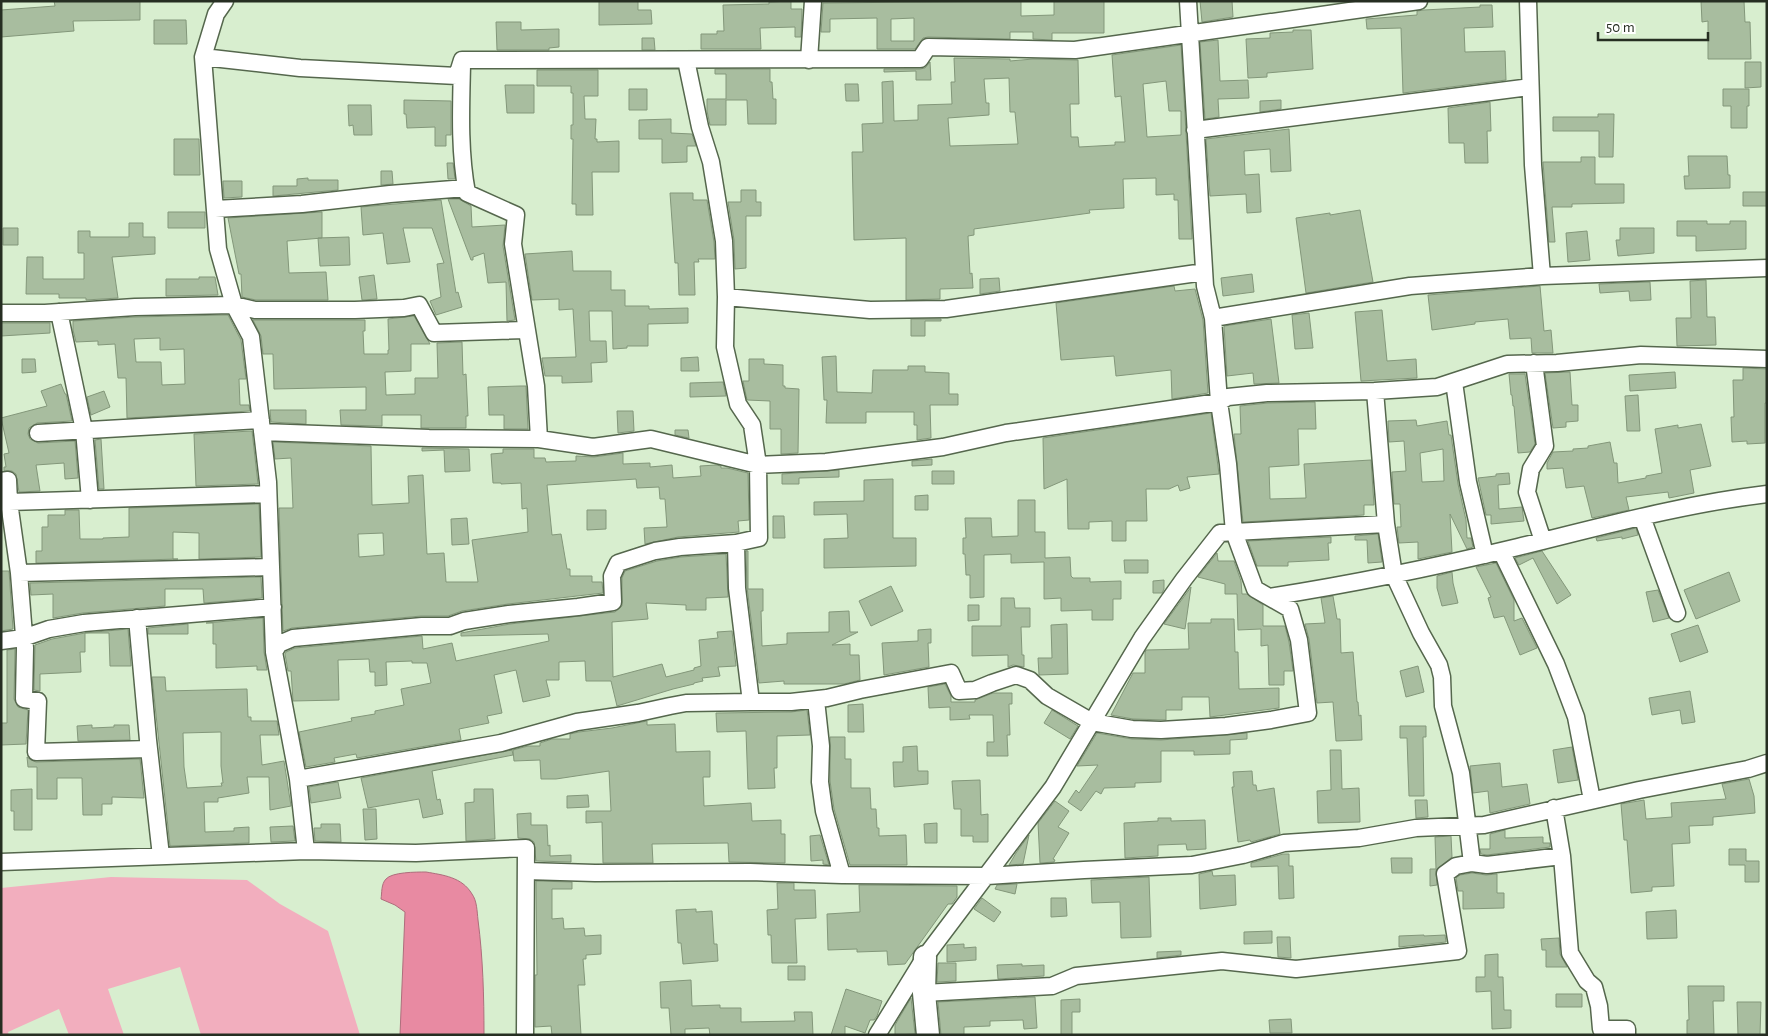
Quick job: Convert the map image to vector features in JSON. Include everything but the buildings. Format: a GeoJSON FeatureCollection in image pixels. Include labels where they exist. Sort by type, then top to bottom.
{"type":"FeatureCollection","features":[{"type":"Feature","properties":{"kind":"street"},"geometry":{"type":"LineString","coordinates":[[225,1],[216,14],[204,57],[218,249],[234,305],[250,337],[268,494],[274,652],[298,779],[306,852]]}},
{"type":"Feature","properties":{"kind":"street"},"geometry":{"type":"LineString","coordinates":[[809,60],[813,1]]}},
{"type":"Feature","properties":{"kind":"street"},"geometry":{"type":"LineString","coordinates":[[298,779],[501,743],[576,722],[638,713],[686,703],[816,700],[951,673],[959,691],[975,690],[1016,675],[1030,680],[1047,696],[1092,722],[1132,729],[1161,730],[1226,726],[1308,713],[1299,640],[1290,609],[1255,589],[1234,532],[1228,464],[1219,402],[1213,318],[1205,286],[1188,1]]}},
{"type":"Feature","properties":{"kind":"street"},"geometry":{"type":"LineString","coordinates":[[462,60],[920,59],[928,47],[1075,50],[1418,1]]}},
{"type":"Feature","properties":{"kind":"street"},"geometry":{"type":"LineString","coordinates":[[1528,1],[1533,165],[1542,276]]}},
{"type":"Feature","properties":{"kind":"street"},"geometry":{"type":"LineString","coordinates":[[204,57],[300,68],[457,76],[462,60]]}},
{"type":"Feature","properties":{"kind":"street"},"geometry":{"type":"LineString","coordinates":[[462,60],[461,123],[467,193],[516,215],[513,244],[536,386],[539,439]]}},
{"type":"Feature","properties":{"kind":"street"},"geometry":{"type":"LineString","coordinates":[[274,652],[278,644],[293,638],[422,626],[450,626],[464,621],[509,614],[612,602],[612,576],[618,563],[680,547],[736,543],[759,538],[758,466],[752,425],[738,404],[725,347],[724,241],[711,162],[700,127],[686,60]]}},
{"type":"Feature","properties":{"kind":"street"},"geometry":{"type":"LineString","coordinates":[[1195,130],[1530,87]]}},
{"type":"Feature","properties":{"kind":"street"},"geometry":{"type":"LineString","coordinates":[[215,209],[302,204],[466,188]]}},
{"type":"Feature","properties":{"kind":"street"},"geometry":{"type":"LineString","coordinates":[[1213,318],[1410,286],[1542,276],[1767,268]]}},
{"type":"Feature","properties":{"kind":"street"},"geometry":{"type":"LineString","coordinates":[[726,296],[870,310],[946,309],[1204,272]]}},
{"type":"Feature","properties":{"kind":"street"},"geometry":{"type":"LineString","coordinates":[[1,313],[234,305],[255,310],[338,310],[404,308],[419,305],[434,333],[526,330]]}},
{"type":"Feature","properties":{"kind":"street"},"geometry":{"type":"LineString","coordinates":[[59,312],[84,430],[90,500]]}},
{"type":"Feature","properties":{"kind":"street"},"geometry":{"type":"LineString","coordinates":[[38,433],[84,430],[261,426],[429,438],[539,439],[593,447],[651,439],[758,466],[826,462],[944,447],[1006,433],[1219,402],[1228,397],[1267,393],[1375,391],[1437,387],[1507,364],[1557,363],[1640,355],[1767,359]]}},
{"type":"Feature","properties":{"kind":"street"},"geometry":{"type":"LineString","coordinates":[[1534,363],[1545,446],[1531,469],[1527,492],[1543,541]]}},
{"type":"Feature","properties":{"kind":"street"},"geometry":{"type":"LineString","coordinates":[[1454,382],[1468,482],[1485,555]]}},
{"type":"Feature","properties":{"kind":"street"},"geometry":{"type":"LineString","coordinates":[[1375,391],[1386,524],[1394,575],[1421,633],[1439,665],[1442,677],[1443,706],[1461,772],[1472,863]]}},
{"type":"Feature","properties":{"kind":"street"},"geometry":{"type":"LineString","coordinates":[[1,481],[8,480],[9,502],[19,573],[24,638],[24,699],[38,702],[36,752],[149,749]]}},
{"type":"Feature","properties":{"kind":"street"},"geometry":{"type":"LineString","coordinates":[[9,502],[268,494]]}},
{"type":"Feature","properties":{"kind":"street"},"geometry":{"type":"LineString","coordinates":[[1268,597],[1394,575],[1642,517],[1767,494]]}},
{"type":"Feature","properties":{"kind":"street"},"geometry":{"type":"LineString","coordinates":[[1642,517],[1677,613]]}},
{"type":"Feature","properties":{"kind":"street"},"geometry":{"type":"LineString","coordinates":[[877,1035],[925,957],[1054,787],[1142,638],[1220,532],[1386,524]]}},
{"type":"Feature","properties":{"kind":"street"},"geometry":{"type":"LineString","coordinates":[[736,543],[737,588],[751,702]]}},
{"type":"Feature","properties":{"kind":"street"},"geometry":{"type":"LineString","coordinates":[[1501,551],[1556,664],[1576,717],[1592,800]]}},
{"type":"Feature","properties":{"kind":"street"},"geometry":{"type":"LineString","coordinates":[[19,573],[271,567]]}},
{"type":"Feature","properties":{"kind":"street"},"geometry":{"type":"LineString","coordinates":[[1,641],[24,638],[49,629],[84,623],[273,607]]}},
{"type":"Feature","properties":{"kind":"street"},"geometry":{"type":"LineString","coordinates":[[137,618],[161,856]]}},
{"type":"Feature","properties":{"kind":"street"},"geometry":{"type":"LineString","coordinates":[[816,700],[821,746],[820,782],[824,811],[842,875]]}},
{"type":"Feature","properties":{"kind":"street"},"geometry":{"type":"LineString","coordinates":[[526,871],[987,876],[1192,865],[1242,855],[1284,843],[1359,838],[1416,828],[1484,824],[1748,769],[1767,763]]}},
{"type":"Feature","properties":{"kind":"street"},"geometry":{"type":"LineString","coordinates":[[1554,808],[1562,856],[1570,953],[1587,981],[1594,986],[1600,1006],[1601,1029],[1627,1029],[1627,1035]]}},
{"type":"Feature","properties":{"kind":"street"},"geometry":{"type":"LineString","coordinates":[[1,862],[306,852],[416,854],[526,848],[525,1035]]}},
{"type":"Feature","properties":{"kind":"street"},"geometry":{"type":"LineString","coordinates":[[924,993],[1052,986],[1076,976],[1222,961],[1296,969],[1458,951],[1445,874],[1456,866],[1472,863],[1487,865],[1562,856]]}},
{"type":"Feature","properties":{"kind":"street"},"geometry":{"type":"LineString","coordinates":[[925,957],[924,993],[928,1035]]}},
{"type":"Feature","properties":{"kind":"shaded area"},"geometry":{"type":"Polygon","coordinates":[[[426,872],[458,880],[468,888],[475,900],[482,963],[484,1035],[400,1035],[405,912],[381,899],[382,889],[386,879],[393,875],[426,872]]]}},
{"type":"Feature","properties":{"kind":"shaded area"},"geometry":{"type":"Polygon","coordinates":[[[111,877],[247,880],[280,904],[328,931],[360,1035],[201,1035],[180,967],[108,989],[124,1035],[69,1035],[59,1009],[8,1032],[9,1035],[1,1035],[1,888],[111,877]]]}}]}
